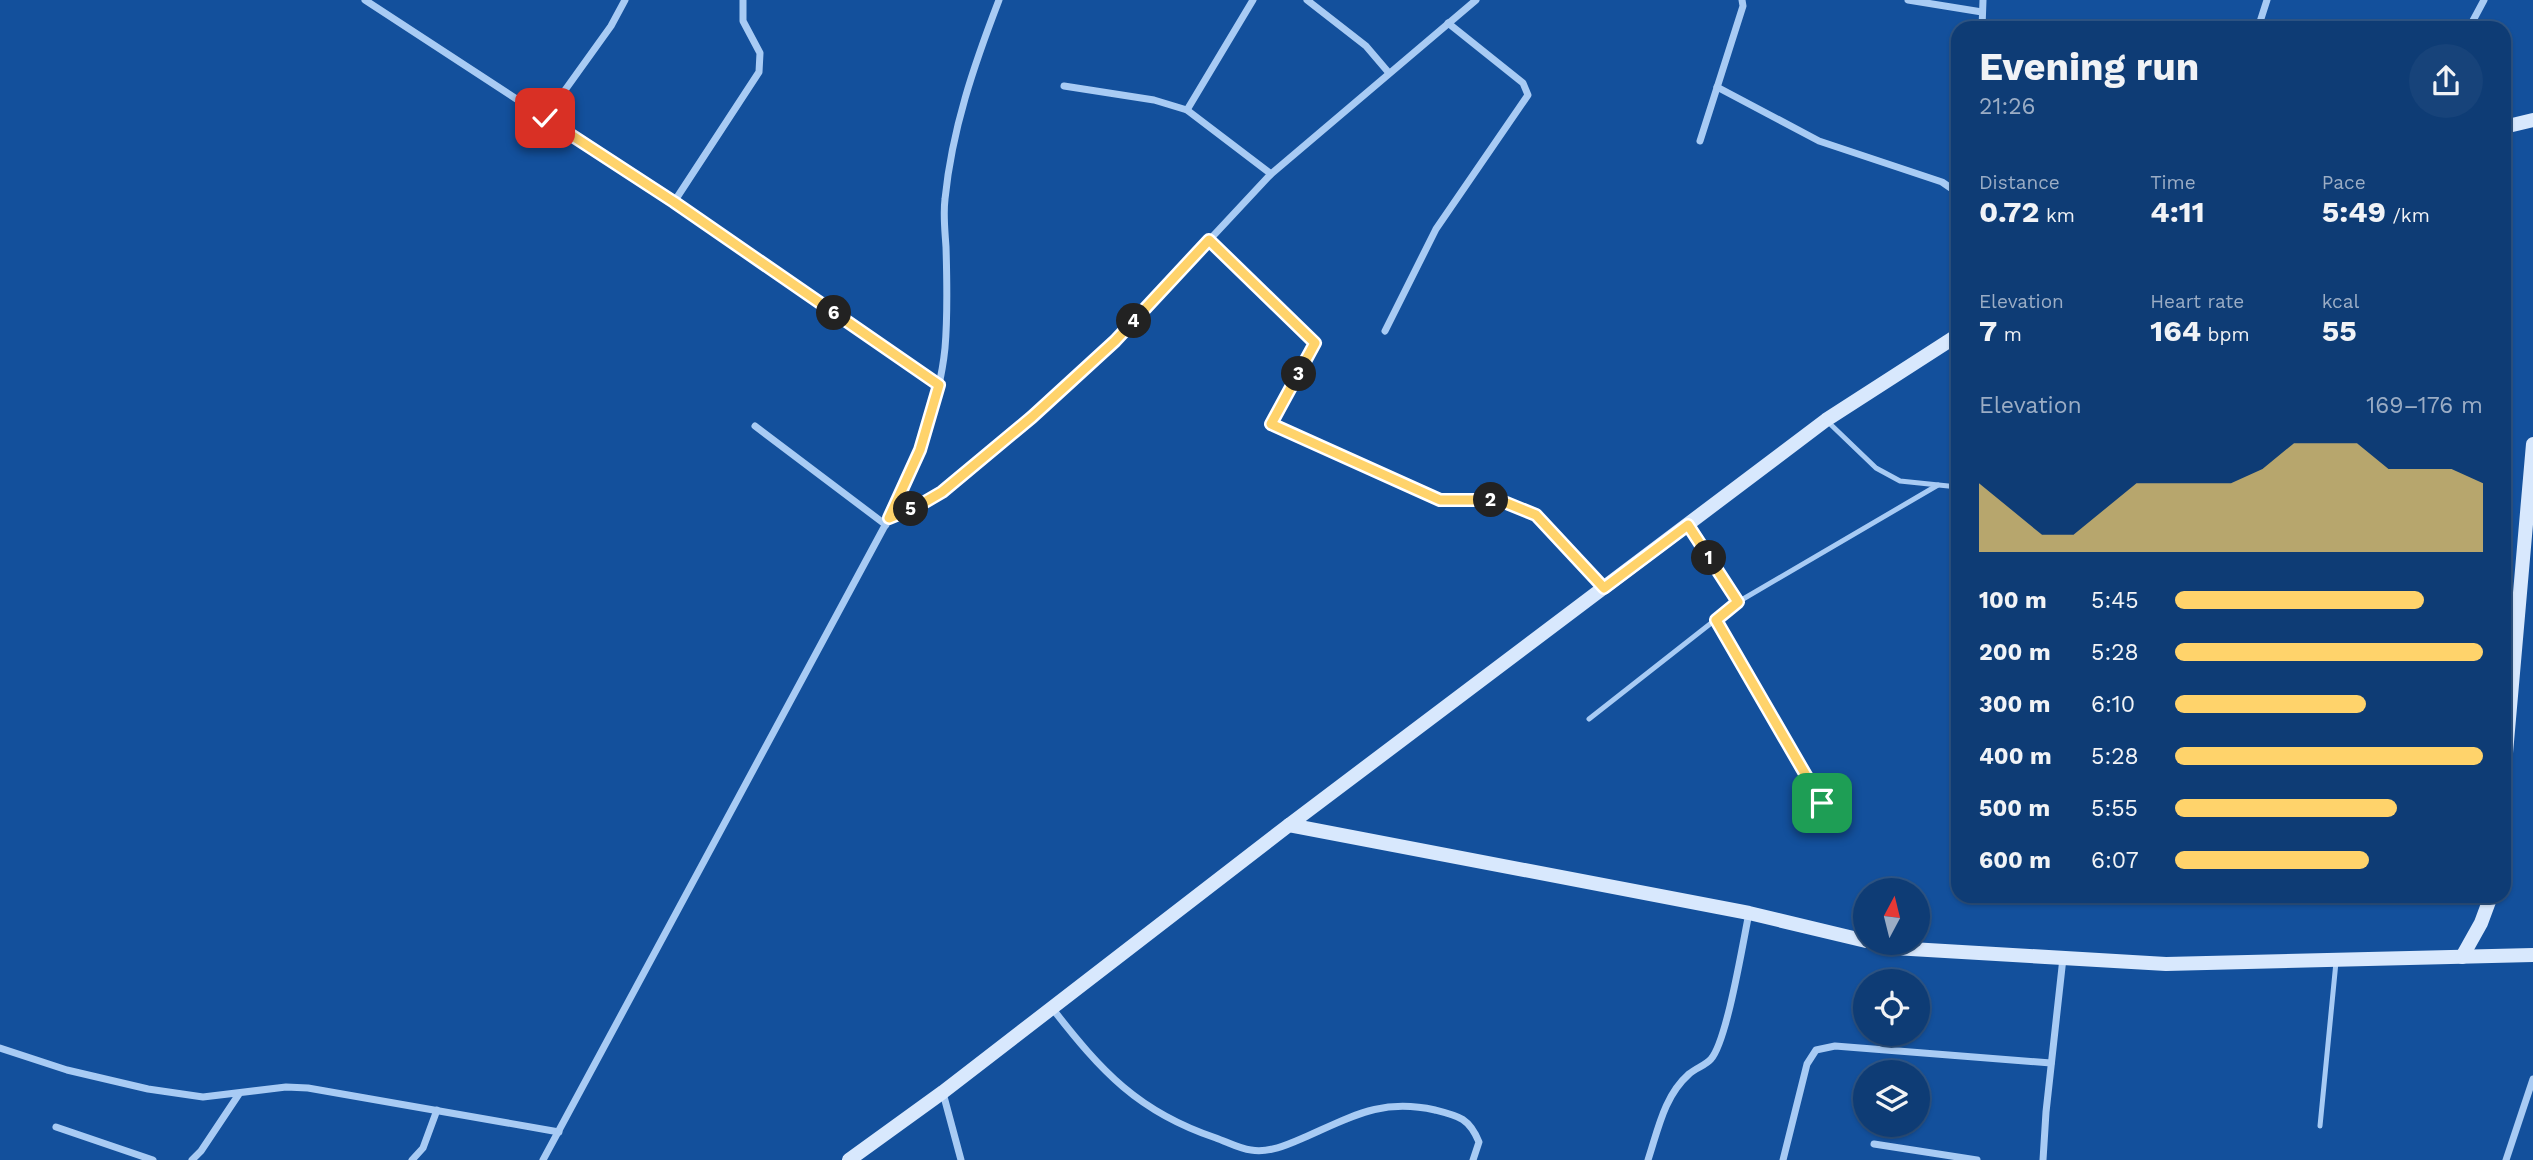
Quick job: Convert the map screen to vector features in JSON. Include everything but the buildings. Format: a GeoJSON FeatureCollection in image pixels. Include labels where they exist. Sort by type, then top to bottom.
{"type":"FeatureCollection","features":[{"type":"Feature","properties":{"kind":"main road"},"geometry":{"type":"LineString","coordinates":[[2511,125],[2533,120]]}},
{"type":"Feature","properties":{"kind":"main road"},"geometry":{"type":"LineString","coordinates":[[849,1160],[943,1093],[1289,825],[1826,420],[1951,340]]}},
{"type":"Feature","properties":{"kind":"main road"},"geometry":{"type":"LineString","coordinates":[[2511,696],[2533,444]]}},
{"type":"Feature","properties":{"kind":"main road"},"geometry":{"type":"LineString","coordinates":[[1289,825],[1749,913],[1853,938]]}},
{"type":"Feature","properties":{"kind":"main road"},"geometry":{"type":"LineString","coordinates":[[2462,957],[2481,923],[2488,903]]}},
{"type":"Feature","properties":{"kind":"main road"},"geometry":{"type":"LineString","coordinates":[[1930,950],[2166,964],[2533,955]]}},
{"type":"Feature","properties":{"kind":"street"},"geometry":{"type":"LineString","coordinates":[[365,0],[674,202],[939,385]]}},
{"type":"Feature","properties":{"kind":"street"},"geometry":{"type":"LineString","coordinates":[[545,118],[611,26],[625,0]]}},
{"type":"Feature","properties":{"kind":"street"},"geometry":{"type":"LineString","coordinates":[[674,202],[759,72],[760,53],[743,21],[743,0]]}},
{"type":"Feature","properties":{"kind":"street"},"geometry":{"type":"LineString","coordinates":[[543,1160],[887,522],[920,450],[939,385],[945,348],[947,279],[944,201],[956,124],[977,56],[999,0]]}},
{"type":"Feature","properties":{"kind":"street"},"geometry":{"type":"LineString","coordinates":[[1187,110],[1253,0]]}},
{"type":"Feature","properties":{"kind":"street"},"geometry":{"type":"LineString","coordinates":[[1307,0],[1366,46],[1389,73]]}},
{"type":"Feature","properties":{"kind":"street"},"geometry":{"type":"LineString","coordinates":[[887,522],[942,492],[1032,417],[1115,341],[1270,174],[1476,0]]}},
{"type":"Feature","properties":{"kind":"street"},"geometry":{"type":"LineString","coordinates":[[1700,141],[1743,6],[1742,0]]}},
{"type":"Feature","properties":{"kind":"street"},"geometry":{"type":"LineString","coordinates":[[1908,0],[1982,12]]}},
{"type":"Feature","properties":{"kind":"street"},"geometry":{"type":"LineString","coordinates":[[1982,21],[1983,0]]}},
{"type":"Feature","properties":{"kind":"street"},"geometry":{"type":"LineString","coordinates":[[2261,21],[2267,0]]}},
{"type":"Feature","properties":{"kind":"street"},"geometry":{"type":"LineString","coordinates":[[2472,21],[2483,0]]}},
{"type":"Feature","properties":{"kind":"street"},"geometry":{"type":"LineString","coordinates":[[1385,331],[1436,229],[1528,95],[1523,83],[1448,23]]}},
{"type":"Feature","properties":{"kind":"street"},"geometry":{"type":"LineString","coordinates":[[1064,86],[1154,100],[1187,110],[1270,174]]}},
{"type":"Feature","properties":{"kind":"street"},"geometry":{"type":"LineString","coordinates":[[1717,87],[1819,141],[1942,182],[1951,188]]}},
{"type":"Feature","properties":{"kind":"street"},"geometry":{"type":"LineString","coordinates":[[1209,240],[1315,343],[1271,424],[1440,500],[1499,500],[1536,515],[1604,588]]}},
{"type":"Feature","properties":{"kind":"street"},"geometry":{"type":"LineString","coordinates":[[755,426],[887,522]]}},
{"type":"Feature","properties":{"kind":"street"},"geometry":{"type":"LineString","coordinates":[[1648,1160],[1672,1093],[1689,1074],[1712,1058],[1722,1036],[1749,913]]}},
{"type":"Feature","properties":{"kind":"street"},"geometry":{"type":"LineString","coordinates":[[2043,1160],[2063,958]]}},
{"type":"Feature","properties":{"kind":"street"},"geometry":{"type":"LineString","coordinates":[[1052,1008],[1089,1056],[1122,1088],[1191,1130],[1252,1151],[1280,1148],[1357,1114],[1384,1106],[1410,1105],[1456,1115],[1473,1127],[1479,1142],[1473,1160]]}},
{"type":"Feature","properties":{"kind":"street"},"geometry":{"type":"LineString","coordinates":[[1783,1160],[1807,1064],[1816,1050],[1835,1046],[2051,1063]]}},
{"type":"Feature","properties":{"kind":"street"},"geometry":{"type":"LineString","coordinates":[[0,1048],[67,1070],[148,1089],[203,1097],[286,1087],[308,1088],[559,1132]]}},
{"type":"Feature","properties":{"kind":"street"},"geometry":{"type":"LineString","coordinates":[[2507,1160],[2533,1079]]}},
{"type":"Feature","properties":{"kind":"street"},"geometry":{"type":"LineString","coordinates":[[943,1093],[961,1160]]}},
{"type":"Feature","properties":{"kind":"street"},"geometry":{"type":"LineString","coordinates":[[192,1160],[201,1151],[239,1094]]}},
{"type":"Feature","properties":{"kind":"street"},"geometry":{"type":"LineString","coordinates":[[412,1160],[423,1148],[437,1111]]}},
{"type":"Feature","properties":{"kind":"street"},"geometry":{"type":"LineString","coordinates":[[57,1127],[153,1160]]}},
{"type":"Feature","properties":{"kind":"street"},"geometry":{"type":"LineString","coordinates":[[1874,1144],[1977,1160]]}},
{"type":"Feature","properties":{"kind":"street"},"geometry":{"type":"LineString","coordinates":[[1250,1160],[1252,1151]]}},
{"type":"Feature","properties":{"kind":"lane"},"geometry":{"type":"LineString","coordinates":[[1826,420],[1876,468],[1900,481],[1951,486]]}},
{"type":"Feature","properties":{"kind":"lane"},"geometry":{"type":"LineString","coordinates":[[1590,719],[1738,602],[1938,485]]}},
{"type":"Feature","properties":{"kind":"lane"},"geometry":{"type":"LineString","coordinates":[[1688,525],[1738,602]]}},
{"type":"Feature","properties":{"kind":"lane"},"geometry":{"type":"LineString","coordinates":[[1716,620],[1822,803]]}},
{"type":"Feature","properties":{"kind":"lane"},"geometry":{"type":"LineString","coordinates":[[2320,1126],[2336,961]]}},
{"type":"Feature","properties":{"kind":"route"},"geometry":{"type":"LineString","coordinates":[[545,118],[674,202],[939,385],[920,450],[889,518],[942,492],[1032,417],[1115,341],[1209,240],[1315,343],[1271,424],[1440,500],[1499,500],[1536,515],[1604,588],[1688,525],[1738,602],[1716,620],[1822,803]]}}]}
